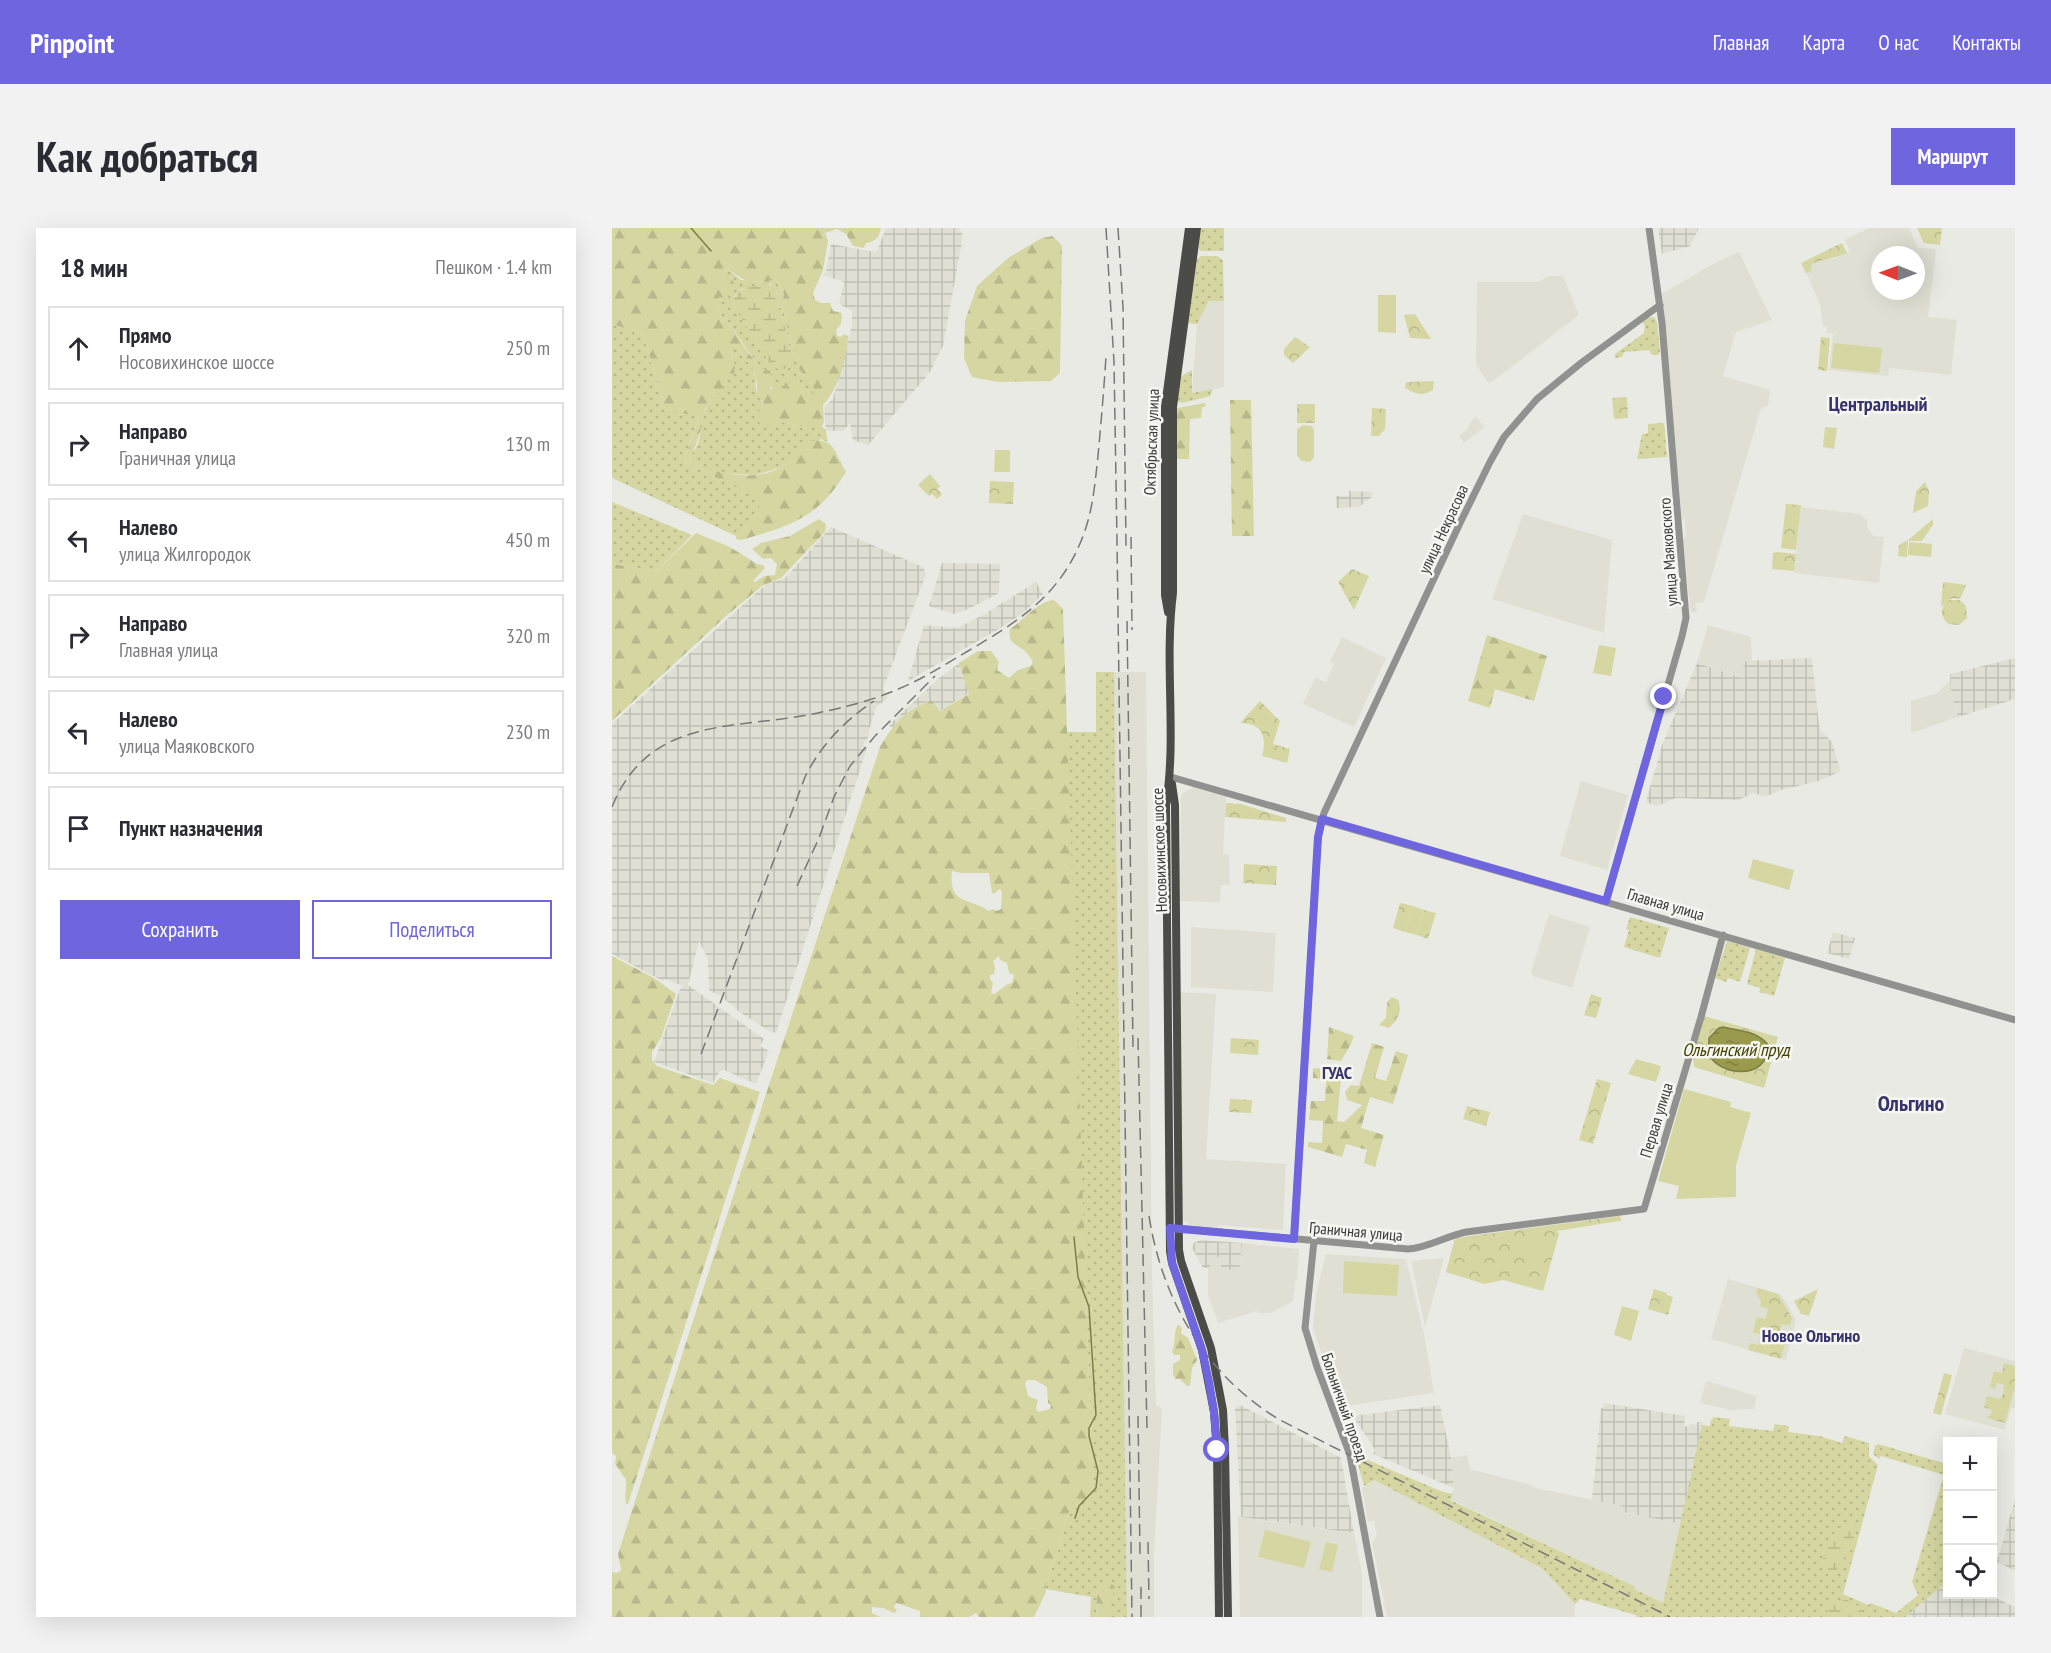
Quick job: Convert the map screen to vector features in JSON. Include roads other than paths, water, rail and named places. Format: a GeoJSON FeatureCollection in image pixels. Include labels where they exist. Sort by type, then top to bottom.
{"type":"FeatureCollection","features":[{"type":"Feature","properties":{"kind":"main road","name":"Октябрьская улица"},"geometry":{"type":"LineString","coordinates":[[1171,777],[1169,621],[1165,595],[1165,407],[1189,228]]}},
{"type":"Feature","properties":{"kind":"main road","name":"Октябрьская улица"},"geometry":{"type":"LineString","coordinates":[[1169,621],[1173,593],[1173,407],[1197,228]]}},
{"type":"Feature","properties":{"kind":"main road","name":"Носовихинское шоссе"},"geometry":{"type":"LineString","coordinates":[[1171,777],[1176,805],[1172,1263],[1202,1350],[1214,1412],[1217,1450],[1219,1617]]}},
{"type":"Feature","properties":{"kind":"main road","name":"Носовихинское шоссе"},"geometry":{"type":"LineString","coordinates":[[1174,1228],[1181,1262],[1210,1348],[1223,1410],[1226,1449],[1227,1617]]}},
{"type":"Feature","properties":{"kind":"street","name":"улица Маяковского"},"geometry":{"type":"LineString","coordinates":[[1606,901],[1686,618],[1660,305],[1649,228]]}},
{"type":"Feature","properties":{"kind":"street","name":"улица Некрасова"},"geometry":{"type":"LineString","coordinates":[[1294,1239],[1318,837],[1322,819],[1461,520],[1504,437],[1537,399],[1581,363],[1660,305]]}},
{"type":"Feature","properties":{"kind":"street","name":"Главная улица"},"geometry":{"type":"LineString","coordinates":[[1171,777],[2015,1020]]}},
{"type":"Feature","properties":{"kind":"street","name":"Первая улица"},"geometry":{"type":"LineString","coordinates":[[1644,1209],[1723,935]]}},
{"type":"Feature","properties":{"kind":"street","name":"Граничная улица"},"geometry":{"type":"LineString","coordinates":[[1174,1228],[1415,1249],[1466,1232],[1644,1209]]}},
{"type":"Feature","properties":{"kind":"street","name":"Больничный проезд"},"geometry":{"type":"LineString","coordinates":[[1314,1241],[1305,1328],[1350,1455],[1380,1617]]}},
{"type":"Feature","properties":{"kind":"water","name":"Ольгинский пруд"},"geometry":{"type":"Polygon","coordinates":[[[1723,1027],[1748,1032],[1764,1040],[1768,1045],[1766,1057],[1760,1065],[1751,1070],[1741,1071],[1731,1070],[1713,1061],[1709,1053],[1709,1038],[1723,1027]]]}},
{"type":"Feature","properties":{"kind":"waterway"},"geometry":{"type":"LineString","coordinates":[[691,228],[711,251]]}},
{"type":"Feature","properties":{"kind":"waterway"},"geometry":{"type":"LineString","coordinates":[[1074,1237],[1078,1277],[1089,1307],[1096,1415],[1089,1428],[1089,1436],[1098,1471],[1096,1488],[1079,1506],[1075,1518]]}},
{"type":"Feature","properties":{"kind":"railway"},"geometry":{"type":"LineString","coordinates":[[1106,228],[1114,362],[1132,1617]]}},
{"type":"Feature","properties":{"kind":"railway"},"geometry":{"type":"LineString","coordinates":[[1118,228],[1123,307],[1126,546]]}},
{"type":"Feature","properties":{"kind":"railway"},"geometry":{"type":"LineString","coordinates":[[612,807],[629,776],[649,755],[674,740],[730,725],[791,718],[831,710],[887,694],[923,677],[987,640],[1036,604],[1063,575],[1074,557],[1086,526],[1096,476],[1106,356]]}},
{"type":"Feature","properties":{"kind":"railway"},"geometry":{"type":"LineString","coordinates":[[1131,537],[1132,630]]}},
{"type":"Feature","properties":{"kind":"railway"},"geometry":{"type":"LineString","coordinates":[[1127,621],[1133,1047]]}},
{"type":"Feature","properties":{"kind":"railway"},"geometry":{"type":"LineString","coordinates":[[797,886],[819,838],[834,797],[850,766],[875,736],[935,676]]}},
{"type":"Feature","properties":{"kind":"railway"},"geometry":{"type":"LineString","coordinates":[[701,1054],[805,777],[818,754],[834,734],[874,701]]}},
{"type":"Feature","properties":{"kind":"railway"},"geometry":{"type":"LineString","coordinates":[[1138,1038],[1147,1428]]}},
{"type":"Feature","properties":{"kind":"railway"},"geometry":{"type":"LineString","coordinates":[[1149,1216],[1155,1247],[1165,1277],[1192,1333],[1209,1358],[1254,1402],[1280,1420],[1670,1617]]}},
{"type":"Feature","properties":{"kind":"railway"},"geometry":{"type":"LineString","coordinates":[[1138,1416],[1140,1554]]}},
{"type":"Feature","properties":{"kind":"railway"},"geometry":{"type":"LineString","coordinates":[[1148,1542],[1149,1599]]}},
{"type":"Feature","properties":{"kind":"railway"},"geometry":{"type":"LineString","coordinates":[[1141,1587],[1141,1617]]}},
{"type":"Feature","properties":{"kind":"district","name":"Центральный"},"geometry":{"type":"Point","coordinates":[1878,404]}},
{"type":"Feature","properties":{"kind":"district","name":"ГУАС"},"geometry":{"type":"Point","coordinates":[1337,1073]}},
{"type":"Feature","properties":{"kind":"district","name":"Ольгино"},"geometry":{"type":"Point","coordinates":[1911,1103]}},
{"type":"Feature","properties":{"kind":"district","name":"Новое Ольгино"},"geometry":{"type":"Point","coordinates":[1811,1336]}}]}
